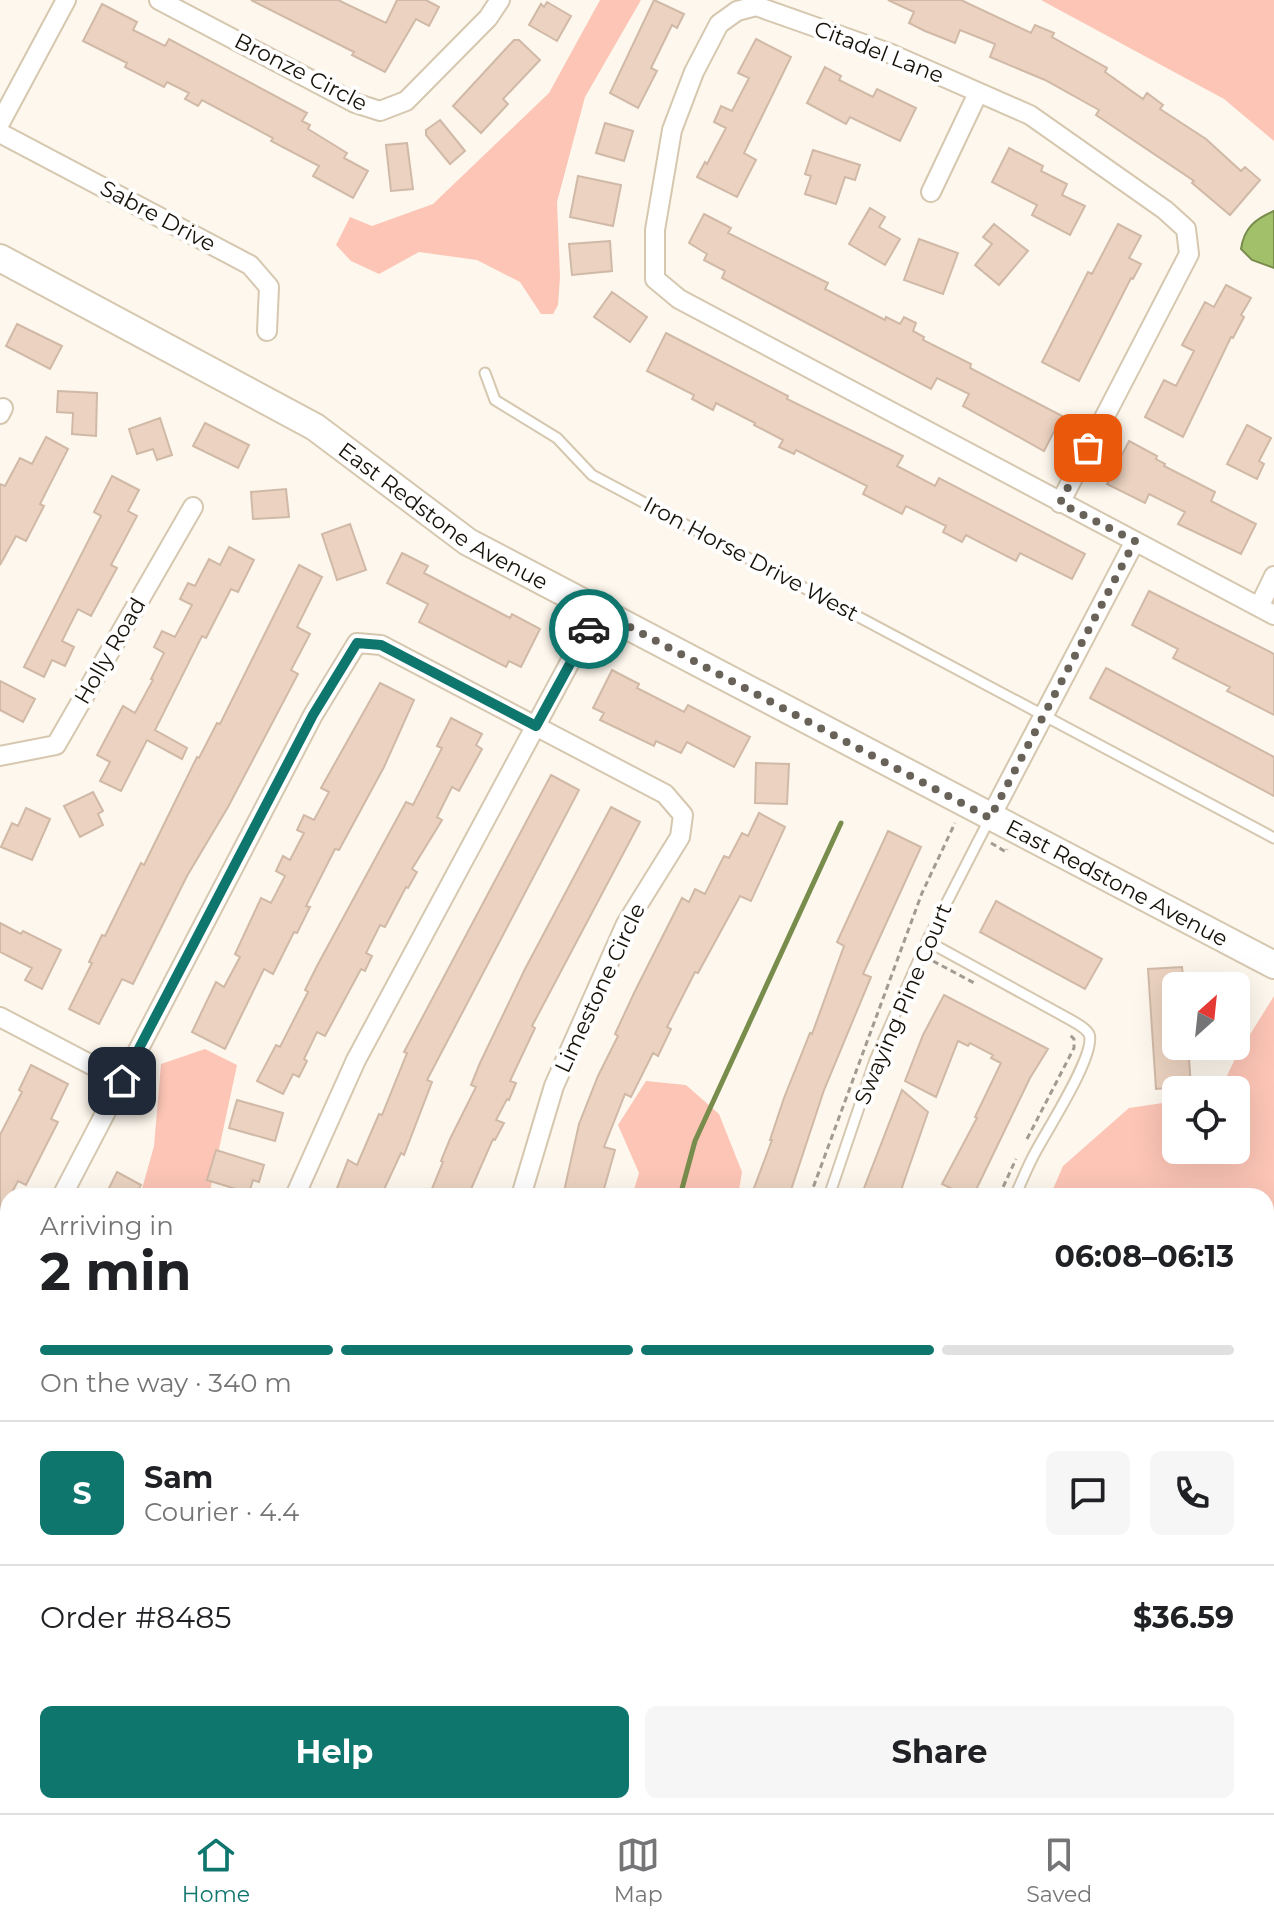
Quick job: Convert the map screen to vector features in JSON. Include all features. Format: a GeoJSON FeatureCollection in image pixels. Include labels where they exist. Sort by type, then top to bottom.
{"type":"FeatureCollection","features":[{"type":"Feature","properties":{"kind":"street"},"geometry":{"type":"LineString","coordinates":[[0,123],[66,0]]}},
{"type":"Feature","properties":{"kind":"street","name":"Bronze Circle"},"geometry":{"type":"LineString","coordinates":[[159,0],[355,103],[380,111],[406,101],[488,18],[500,0]]}},
{"type":"Feature","properties":{"kind":"street","name":"Citadel Lane"},"geometry":{"type":"LineString","coordinates":[[1060,503],[1189,254],[1186,229],[1165,210],[1030,115],[889,53],[756,6],[737,11],[719,24],[706,47],[672,130],[655,230],[655,279],[679,299],[1060,503],[1266,611]]}},
{"type":"Feature","properties":{"kind":"street"},"geometry":{"type":"LineString","coordinates":[[931,192],[978,93]]}},
{"type":"Feature","properties":{"kind":"street","name":"Sabre Drive"},"geometry":{"type":"LineString","coordinates":[[0,133],[250,265],[269,287],[267,331]]}},
{"type":"Feature","properties":{"kind":"street","name":"East Redstone Avenue"},"geometry":{"type":"LineString","coordinates":[[0,258],[315,427],[468,542],[1274,965]]}},
{"type":"Feature","properties":{"kind":"street","name":"Holly Road"},"geometry":{"type":"LineString","coordinates":[[0,756],[56,745],[193,507]]}},
{"type":"Feature","properties":{"kind":"street"},"geometry":{"type":"LineString","coordinates":[[990,818],[1135,541]]}},
{"type":"Feature","properties":{"kind":"street"},"geometry":{"type":"LineString","coordinates":[[1266,611],[1274,576]]}},
{"type":"Feature","properties":{"kind":"street"},"geometry":{"type":"LineString","coordinates":[[299,1188],[356,1060],[598,610]]}},
{"type":"Feature","properties":{"kind":"street","name":"Limestone Circle"},"geometry":{"type":"LineString","coordinates":[[122,1081],[313,715],[357,643],[381,645],[665,794],[683,815],[680,837],[626,924],[560,1072],[524,1188]]}},
{"type":"Feature","properties":{"kind":"street"},"geometry":{"type":"LineString","coordinates":[[0,1017],[122,1081],[66,1188]]}},
{"type":"Feature","properties":{"kind":"lane","name":"Iron Horse Drive West"},"geometry":{"type":"LineString","coordinates":[[485,373],[495,400],[557,438],[592,475],[1274,838]]}},
{"type":"Feature","properties":{"kind":"lane","name":"Swaying Pine Court"},"geometry":{"type":"LineString","coordinates":[[832,1188],[875,1060],[927,941],[990,818]]}},
{"type":"Feature","properties":{"kind":"lane"},"geometry":{"type":"LineString","coordinates":[[927,941],[1083,1027],[1089,1035],[1090,1048],[1076,1079],[1034,1153],[1019,1188]]}},
{"type":"Feature","properties":{"kind":"path"},"geometry":{"type":"LineString","coordinates":[[813,1188],[922,893],[955,823]]}},
{"type":"Feature","properties":{"kind":"path"},"geometry":{"type":"LineString","coordinates":[[902,946],[987,990]]}},
{"type":"Feature","properties":{"kind":"path"},"geometry":{"type":"LineString","coordinates":[[1023,1145],[1074,1048],[1074,1039],[1066,1032]]}},
{"type":"Feature","properties":{"kind":"path"},"geometry":{"type":"LineString","coordinates":[[1003,1188],[1016,1159]]}},
{"type":"Feature","properties":{"kind":"shaded area"},"geometry":{"type":"Polygon","coordinates":[[[600,0],[641,0],[585,97],[557,202],[560,277],[558,305],[553,314],[541,314],[520,282],[477,260],[419,252],[379,274],[351,261],[336,245],[350,217],[372,226],[433,204],[549,93],[600,0]]]}},
{"type":"Feature","properties":{"kind":"shaded area"},"geometry":{"type":"Polygon","coordinates":[[[1041,0],[1274,0],[1274,141],[1224,99],[1041,0]]]}},
{"type":"Feature","properties":{"kind":"shaded area"},"geometry":{"type":"Polygon","coordinates":[[[1274,211],[1274,268],[1252,260],[1241,249],[1252,225],[1274,211]]]}},
{"type":"Feature","properties":{"kind":"shaded area"},"geometry":{"type":"Polygon","coordinates":[[[1274,996],[1274,1188],[1053,1188],[1063,1166],[1129,1108],[1162,1103],[1162,1164],[1250,1164],[1250,1076],[1227,1076],[1235,1060],[1250,1060],[1250,1035],[1274,996]]]}},
{"type":"Feature","properties":{"kind":"shaded area"},"geometry":{"type":"Polygon","coordinates":[[[205,1049],[237,1065],[211,1188],[142,1188],[154,1146],[161,1064],[205,1049]]]}},
{"type":"Feature","properties":{"kind":"shaded area"},"geometry":{"type":"Polygon","coordinates":[[[646,1081],[686,1085],[719,1114],[742,1172],[739,1188],[634,1188],[639,1173],[618,1125],[646,1081]]]}},
{"type":"Feature","properties":{"kind":"building"},"geometry":{"type":"Polygon","coordinates":[[[251,0],[338,0],[386,23],[397,0],[426,0],[439,7],[429,26],[416,19],[385,72],[352,55],[354,52],[251,0]]]}},
{"type":"Feature","properties":{"kind":"building"},"geometry":{"type":"Polygon","coordinates":[[[654,0],[684,14],[677,28],[672,25],[651,68],[657,71],[638,108],[610,93],[654,0]]]}},
{"type":"Feature","properties":{"kind":"building"},"geometry":{"type":"Polygon","coordinates":[[[888,0],[961,0],[1031,33],[1035,25],[1054,33],[1052,37],[1107,68],[1105,72],[1143,99],[1147,93],[1163,105],[1160,109],[1206,139],[1241,171],[1245,167],[1260,180],[1230,215],[1192,183],[1194,181],[1096,115],[1099,110],[1045,80],[990,57],[995,44],[960,30],[955,43],[925,31],[909,23],[914,12],[888,0]]]}},
{"type":"Feature","properties":{"kind":"building"},"geometry":{"type":"Polygon","coordinates":[[[547,2],[571,16],[557,41],[529,25],[541,4],[544,7],[547,2]]]}},
{"type":"Feature","properties":{"kind":"building"},"geometry":{"type":"Polygon","coordinates":[[[102,4],[137,22],[133,30],[165,46],[169,39],[307,113],[302,121],[310,125],[308,129],[347,153],[344,158],[368,171],[353,198],[313,176],[319,166],[271,141],[273,138],[202,100],[198,106],[185,99],[189,93],[167,82],[164,87],[125,67],[127,63],[83,41],[102,4]]]}},
{"type":"Feature","properties":{"kind":"building"},"geometry":{"type":"Polygon","coordinates":[[[756,39],[791,57],[744,153],[756,160],[737,197],[697,177],[726,128],[714,122],[721,106],[732,111],[749,78],[738,73],[756,39]]]}},
{"type":"Feature","properties":{"kind":"building"},"geometry":{"type":"Polygon","coordinates":[[[514,40],[519,40],[540,60],[503,99],[508,104],[481,133],[453,106],[514,40]]]}},
{"type":"Feature","properties":{"kind":"building"},"geometry":{"type":"Polygon","coordinates":[[[825,67],[841,76],[839,80],[873,97],[877,89],[916,108],[900,141],[850,117],[846,124],[807,103],[825,67]]]}},
{"type":"Feature","properties":{"kind":"building"},"geometry":{"type":"Polygon","coordinates":[[[440,120],[465,151],[450,164],[426,135],[426,130],[440,120]]]}},
{"type":"Feature","properties":{"kind":"building"},"geometry":{"type":"Polygon","coordinates":[[[605,123],[633,131],[624,161],[596,153],[605,123]]]}},
{"type":"Feature","properties":{"kind":"building"},"geometry":{"type":"Polygon","coordinates":[[[407,143],[413,189],[391,191],[386,145],[407,143]]]}},
{"type":"Feature","properties":{"kind":"building"},"geometry":{"type":"Polygon","coordinates":[[[1009,148],[1043,166],[1041,171],[1067,184],[1062,195],[1085,206],[1070,235],[1032,215],[1037,205],[992,182],[1009,148]]]}},
{"type":"Feature","properties":{"kind":"building"},"geometry":{"type":"Polygon","coordinates":[[[813,150],[860,165],[855,180],[845,177],[836,204],[805,194],[811,176],[805,174],[813,150]]]}},
{"type":"Feature","properties":{"kind":"building"},"geometry":{"type":"Polygon","coordinates":[[[578,176],[621,185],[613,226],[570,217],[578,176]]]}},
{"type":"Feature","properties":{"kind":"building"},"geometry":{"type":"Polygon","coordinates":[[[870,208],[885,217],[879,227],[900,239],[885,265],[849,244],[870,208]]]}},
{"type":"Feature","properties":{"kind":"building"},"geometry":{"type":"Polygon","coordinates":[[[704,214],[731,228],[728,233],[828,283],[825,289],[885,320],[886,317],[900,324],[904,317],[916,323],[913,331],[924,337],[923,340],[1062,416],[1044,451],[963,406],[969,394],[937,378],[931,389],[722,278],[725,271],[704,260],[707,254],[689,243],[704,214]]]}},
{"type":"Feature","properties":{"kind":"building"},"geometry":{"type":"Polygon","coordinates":[[[994,224],[1028,251],[999,285],[975,265],[992,244],[983,237],[994,224]]]}},
{"type":"Feature","properties":{"kind":"building"},"geometry":{"type":"Polygon","coordinates":[[[1118,224],[1141,236],[1129,258],[1141,264],[1079,381],[1042,362],[1088,272],[1092,274],[1118,224]]]}},
{"type":"Feature","properties":{"kind":"building"},"geometry":{"type":"Polygon","coordinates":[[[919,239],[958,253],[943,294],[904,280],[919,239]]]}},
{"type":"Feature","properties":{"kind":"building"},"geometry":{"type":"Polygon","coordinates":[[[610,241],[612,271],[572,275],[569,244],[610,241]]]}},
{"type":"Feature","properties":{"kind":"building"},"geometry":{"type":"Polygon","coordinates":[[[1226,285],[1251,298],[1183,437],[1145,417],[1164,380],[1176,386],[1194,351],[1182,345],[1205,302],[1214,307],[1226,285]]]}},
{"type":"Feature","properties":{"kind":"building"},"geometry":{"type":"Polygon","coordinates":[[[612,292],[647,317],[630,342],[594,317],[612,292]]]}},
{"type":"Feature","properties":{"kind":"building"},"geometry":{"type":"Polygon","coordinates":[[[17,324],[62,346],[50,369],[6,346],[17,324]]]}},
{"type":"Feature","properties":{"kind":"building"},"geometry":{"type":"Polygon","coordinates":[[[666,333],[788,396],[787,399],[903,456],[897,466],[935,486],[939,478],[1085,554],[1072,579],[1020,553],[1016,561],[966,535],[962,542],[943,532],[946,526],[906,506],[902,514],[863,494],[867,486],[796,450],[794,454],[779,447],[783,440],[755,423],[716,403],[713,410],[692,399],[694,395],[647,371],[666,333]]]}},
{"type":"Feature","properties":{"kind":"building"},"geometry":{"type":"Polygon","coordinates":[[[58,391],[97,393],[96,436],[72,434],[73,413],[57,412],[58,391]]]}},
{"type":"Feature","properties":{"kind":"building"},"geometry":{"type":"Polygon","coordinates":[[[160,418],[172,455],[157,460],[153,449],[137,454],[129,429],[160,418]]]}},
{"type":"Feature","properties":{"kind":"building"},"geometry":{"type":"Polygon","coordinates":[[[205,423],[249,445],[238,468],[193,446],[205,423]]]}},
{"type":"Feature","properties":{"kind":"building"},"geometry":{"type":"Polygon","coordinates":[[[1247,425],[1271,438],[1259,461],[1264,464],[1257,479],[1227,464],[1247,425]]]}},
{"type":"Feature","properties":{"kind":"building"},"geometry":{"type":"Polygon","coordinates":[[[46,437],[68,449],[40,504],[44,506],[26,541],[16,536],[0,565],[0,484],[5,486],[20,458],[32,464],[46,437]]]}},
{"type":"Feature","properties":{"kind":"building"},"geometry":{"type":"Polygon","coordinates":[[[1129,441],[1157,456],[1156,459],[1164,466],[1215,492],[1211,501],[1256,524],[1241,554],[1178,524],[1185,512],[1149,494],[1145,503],[1107,484],[1129,441]]]}},
{"type":"Feature","properties":{"kind":"building"},"geometry":{"type":"Polygon","coordinates":[[[112,476],[139,490],[128,511],[137,516],[111,565],[117,568],[91,616],[78,609],[62,641],[74,647],[65,666],[52,660],[44,677],[24,667],[101,516],[94,512],[112,476]]]}},
{"type":"Feature","properties":{"kind":"building"},"geometry":{"type":"Polygon","coordinates":[[[286,489],[289,517],[253,519],[251,492],[286,489]]]}},
{"type":"Feature","properties":{"kind":"building"},"geometry":{"type":"Polygon","coordinates":[[[350,524],[366,570],[337,580],[322,534],[350,524]]]}},
{"type":"Feature","properties":{"kind":"building"},"geometry":{"type":"Polygon","coordinates":[[[229,547],[254,560],[238,592],[231,589],[206,638],[202,636],[155,730],[187,748],[182,759],[147,740],[121,791],[100,781],[110,762],[97,755],[123,706],[135,713],[153,680],[164,653],[154,647],[162,631],[175,637],[192,605],[180,599],[188,583],[195,586],[209,559],[220,565],[229,547]]]}},
{"type":"Feature","properties":{"kind":"building"},"geometry":{"type":"Polygon","coordinates":[[[402,553],[428,566],[424,573],[510,618],[512,614],[540,629],[521,667],[509,661],[506,667],[419,622],[428,604],[387,583],[402,553]]]}},
{"type":"Feature","properties":{"kind":"building"},"geometry":{"type":"Polygon","coordinates":[[[299,565],[322,577],[297,627],[310,634],[291,670],[298,674],[228,807],[187,876],[133,984],[122,979],[99,1024],[69,1009],[92,963],[89,962],[141,863],[144,865],[197,757],[217,723],[220,724],[299,565]]]}},
{"type":"Feature","properties":{"kind":"building"},"geometry":{"type":"Polygon","coordinates":[[[1149,591],[1274,654],[1274,715],[1227,691],[1230,687],[1173,658],[1178,649],[1132,625],[1149,591]]]}},
{"type":"Feature","properties":{"kind":"building"},"geometry":{"type":"Polygon","coordinates":[[[1106,668],[1274,757],[1274,796],[1090,698],[1106,668]]]}},
{"type":"Feature","properties":{"kind":"building"},"geometry":{"type":"Polygon","coordinates":[[[612,670],[639,684],[637,688],[684,712],[688,705],[750,737],[734,767],[687,742],[681,753],[656,741],[654,746],[600,720],[604,713],[593,708],[612,670]]]}},
{"type":"Feature","properties":{"kind":"building"},"geometry":{"type":"Polygon","coordinates":[[[0,681],[35,699],[23,722],[0,710],[0,681]]]}},
{"type":"Feature","properties":{"kind":"building"},"geometry":{"type":"Polygon","coordinates":[[[380,683],[414,700],[384,767],[339,850],[335,849],[306,906],[310,907],[297,933],[294,932],[273,974],[264,969],[225,1049],[192,1032],[216,982],[224,987],[240,957],[235,954],[261,898],[271,903],[285,876],[276,871],[283,856],[290,860],[304,833],[297,830],[304,815],[314,820],[329,792],[321,788],[380,683]]]}},
{"type":"Feature","properties":{"kind":"building"},"geometry":{"type":"Polygon","coordinates":[[[451,718],[482,734],[476,745],[482,749],[459,791],[452,787],[437,817],[442,820],[412,869],[417,872],[385,927],[380,925],[366,953],[372,956],[365,971],[361,969],[325,1036],[317,1032],[299,1077],[293,1074],[283,1094],[257,1081],[276,1045],[280,1047],[308,992],[305,990],[317,966],[406,802],[413,805],[442,748],[437,746],[451,718]]]}},
{"type":"Feature","properties":{"kind":"building"},"geometry":{"type":"Polygon","coordinates":[[[756,763],[789,764],[787,804],[755,803],[756,763]]]}},
{"type":"Feature","properties":{"kind":"building"},"geometry":{"type":"Polygon","coordinates":[[[551,775],[579,790],[427,1080],[432,1082],[404,1155],[401,1153],[385,1188],[337,1188],[348,1160],[357,1165],[379,1114],[382,1115],[407,1053],[404,1052],[551,775]]]}},
{"type":"Feature","properties":{"kind":"building"},"geometry":{"type":"Polygon","coordinates":[[[93,792],[103,811],[98,814],[103,825],[80,837],[64,806],[93,792]]]}},
{"type":"Feature","properties":{"kind":"building"},"geometry":{"type":"Polygon","coordinates":[[[611,807],[640,822],[532,1026],[535,1028],[510,1081],[516,1083],[496,1120],[504,1123],[493,1139],[472,1188],[432,1188],[450,1139],[476,1087],[471,1085],[480,1063],[525,969],[611,807]]]}},
{"type":"Feature","properties":{"kind":"building"},"geometry":{"type":"Polygon","coordinates":[[[26,808],[50,819],[32,860],[1,847],[12,823],[18,826],[26,808]]]}},
{"type":"Feature","properties":{"kind":"building"},"geometry":{"type":"Polygon","coordinates":[[[759,813],[785,827],[751,901],[740,896],[698,973],[695,972],[667,1027],[671,1029],[658,1056],[653,1053],[631,1097],[625,1094],[604,1147],[615,1150],[604,1188],[565,1188],[579,1124],[598,1076],[635,991],[682,898],[689,902],[695,889],[705,894],[724,856],[729,858],[742,833],[748,836],[759,813]]]}},
{"type":"Feature","properties":{"kind":"building"},"geometry":{"type":"Polygon","coordinates":[[[888,831],[921,847],[863,974],[871,977],[824,1090],[792,1188],[754,1188],[784,1098],[812,1034],[844,946],[837,942],[888,831]]]}},
{"type":"Feature","properties":{"kind":"building"},"geometry":{"type":"Polygon","coordinates":[[[996,901],[1102,959],[1085,989],[980,932],[996,901]]]}},
{"type":"Feature","properties":{"kind":"building"},"geometry":{"type":"Polygon","coordinates":[[[0,923],[61,950],[42,989],[25,980],[32,968],[0,952],[0,923]]]}},
{"type":"Feature","properties":{"kind":"building"},"geometry":{"type":"Polygon","coordinates":[[[1182,967],[1183,972],[1162,972],[1162,1060],[1189,1060],[1190,1076],[1162,1076],[1162,1088],[1156,1089],[1148,969],[1182,967]]]}},
{"type":"Feature","properties":{"kind":"building"},"geometry":{"type":"Polygon","coordinates":[[[944,995],[1048,1049],[1030,1078],[977,1188],[950,1188],[942,1184],[977,1118],[1001,1063],[970,1043],[968,1046],[958,1041],[936,1097],[905,1081],[923,1035],[944,995]]]}},
{"type":"Feature","properties":{"kind":"building"},"geometry":{"type":"Polygon","coordinates":[[[31,1065],[68,1084],[51,1119],[58,1122],[26,1185],[18,1181],[14,1188],[0,1188],[0,1135],[22,1092],[19,1090],[31,1065]]]}},
{"type":"Feature","properties":{"kind":"building"},"geometry":{"type":"Polygon","coordinates":[[[902,1090],[928,1112],[902,1188],[864,1188],[902,1090]]]}},
{"type":"Feature","properties":{"kind":"building"},"geometry":{"type":"Polygon","coordinates":[[[237,1100],[283,1113],[275,1141],[229,1128],[237,1100]]]}},
{"type":"Feature","properties":{"kind":"building"},"geometry":{"type":"Polygon","coordinates":[[[216,1150],[264,1165],[259,1182],[253,1180],[251,1188],[233,1188],[207,1180],[216,1150]]]}},
{"type":"Feature","properties":{"kind":"building"},"geometry":{"type":"Polygon","coordinates":[[[117,1172],[141,1185],[139,1188],[109,1188],[117,1172]]]}},
{"type":"Feature","properties":{"kind":"waterway"},"geometry":{"type":"LineString","coordinates":[[682,1188],[695,1141],[841,823]]}},
{"type":"Feature","properties":{"kind":"way so far"},"geometry":{"type":"LineString","coordinates":[[589,629],[598,610],[990,818],[1135,541],[1060,503],[1088,448]]}},
{"type":"Feature","properties":{"kind":"route"},"geometry":{"type":"LineString","coordinates":[[122,1081],[313,715],[357,643],[381,645],[536,726],[589,629]]}}]}
